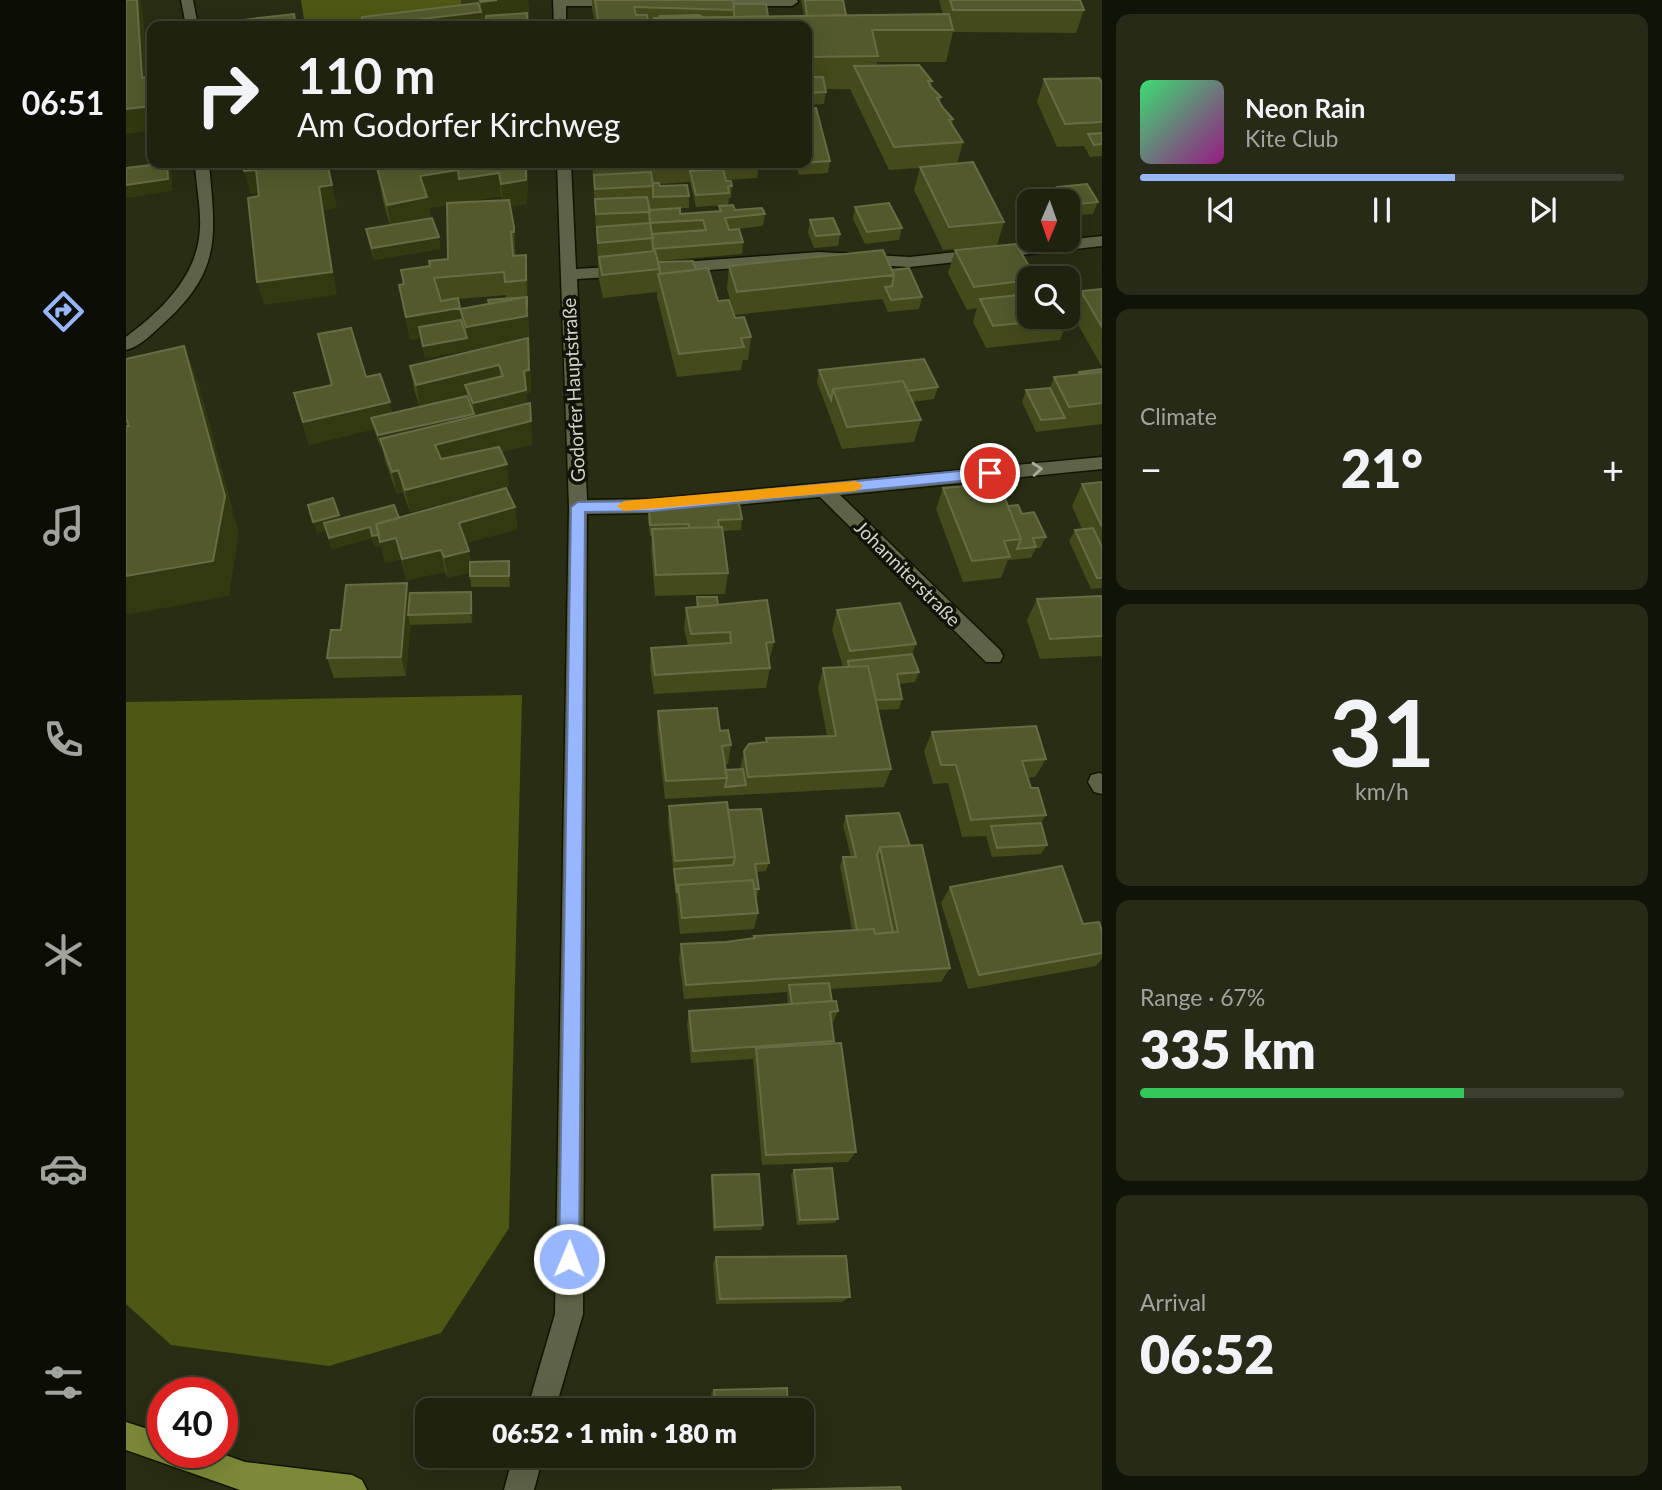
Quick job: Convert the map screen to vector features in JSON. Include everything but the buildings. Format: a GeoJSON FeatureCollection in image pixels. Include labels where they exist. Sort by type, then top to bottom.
{"type":"FeatureCollection","features":[{"type":"Feature","properties":{"kind":"main road"},"geometry":{"type":"LineString","coordinates":[[126,1436],[147,1443]]}},
{"type":"Feature","properties":{"kind":"main road"},"geometry":{"type":"LineString","coordinates":[[219,1468],[245,1477],[352,1490]]}},
{"type":"Feature","properties":{"kind":"street"},"geometry":{"type":"LineString","coordinates":[[187,0],[191,21]]}},
{"type":"Feature","properties":{"kind":"street"},"geometry":{"type":"LineString","coordinates":[[560,21],[559,1],[628,2]]}},
{"type":"Feature","properties":{"kind":"street"},"geometry":{"type":"LineString","coordinates":[[696,2],[792,2]]}},
{"type":"Feature","properties":{"kind":"street"},"geometry":{"type":"LineString","coordinates":[[130,340],[182,298],[196,275],[207,237],[202,168]]}},
{"type":"Feature","properties":{"kind":"street","name":"Godorfer Hauptstraße"},"geometry":{"type":"LineString","coordinates":[[544,1398],[569,1314],[578,507],[564,168]]}},
{"type":"Feature","properties":{"kind":"street"},"geometry":{"type":"LineString","coordinates":[[568,275],[819,257],[910,261],[1102,241]]}},
{"type":"Feature","properties":{"kind":"street"},"geometry":{"type":"LineString","coordinates":[[578,507],[652,506],[1102,463]]}},
{"type":"Feature","properties":{"kind":"street","name":"Johanniterstraße"},"geometry":{"type":"LineString","coordinates":[[823,489],[993,656]]}},
{"type":"Feature","properties":{"kind":"street"},"geometry":{"type":"LineString","coordinates":[[519,1490],[525,1468]]}},
{"type":"Feature","properties":{"kind":"green space"},"geometry":{"type":"Polygon","coordinates":[[[301,0],[462,0],[462,17],[427,21],[304,21],[301,0]]]}},
{"type":"Feature","properties":{"kind":"green space"},"geometry":{"type":"Polygon","coordinates":[[[522,695],[509,1228],[441,1333],[329,1366],[171,1345],[126,1304],[126,702],[522,695]]]}},
{"type":"Feature","properties":{"kind":"slow traffic"},"geometry":{"type":"LineString","coordinates":[[624,506],[652,506],[856,486]]}},
{"type":"Feature","properties":{"kind":"route"},"geometry":{"type":"LineString","coordinates":[[569,1259],[578,507],[652,506],[990,473]]}}]}
